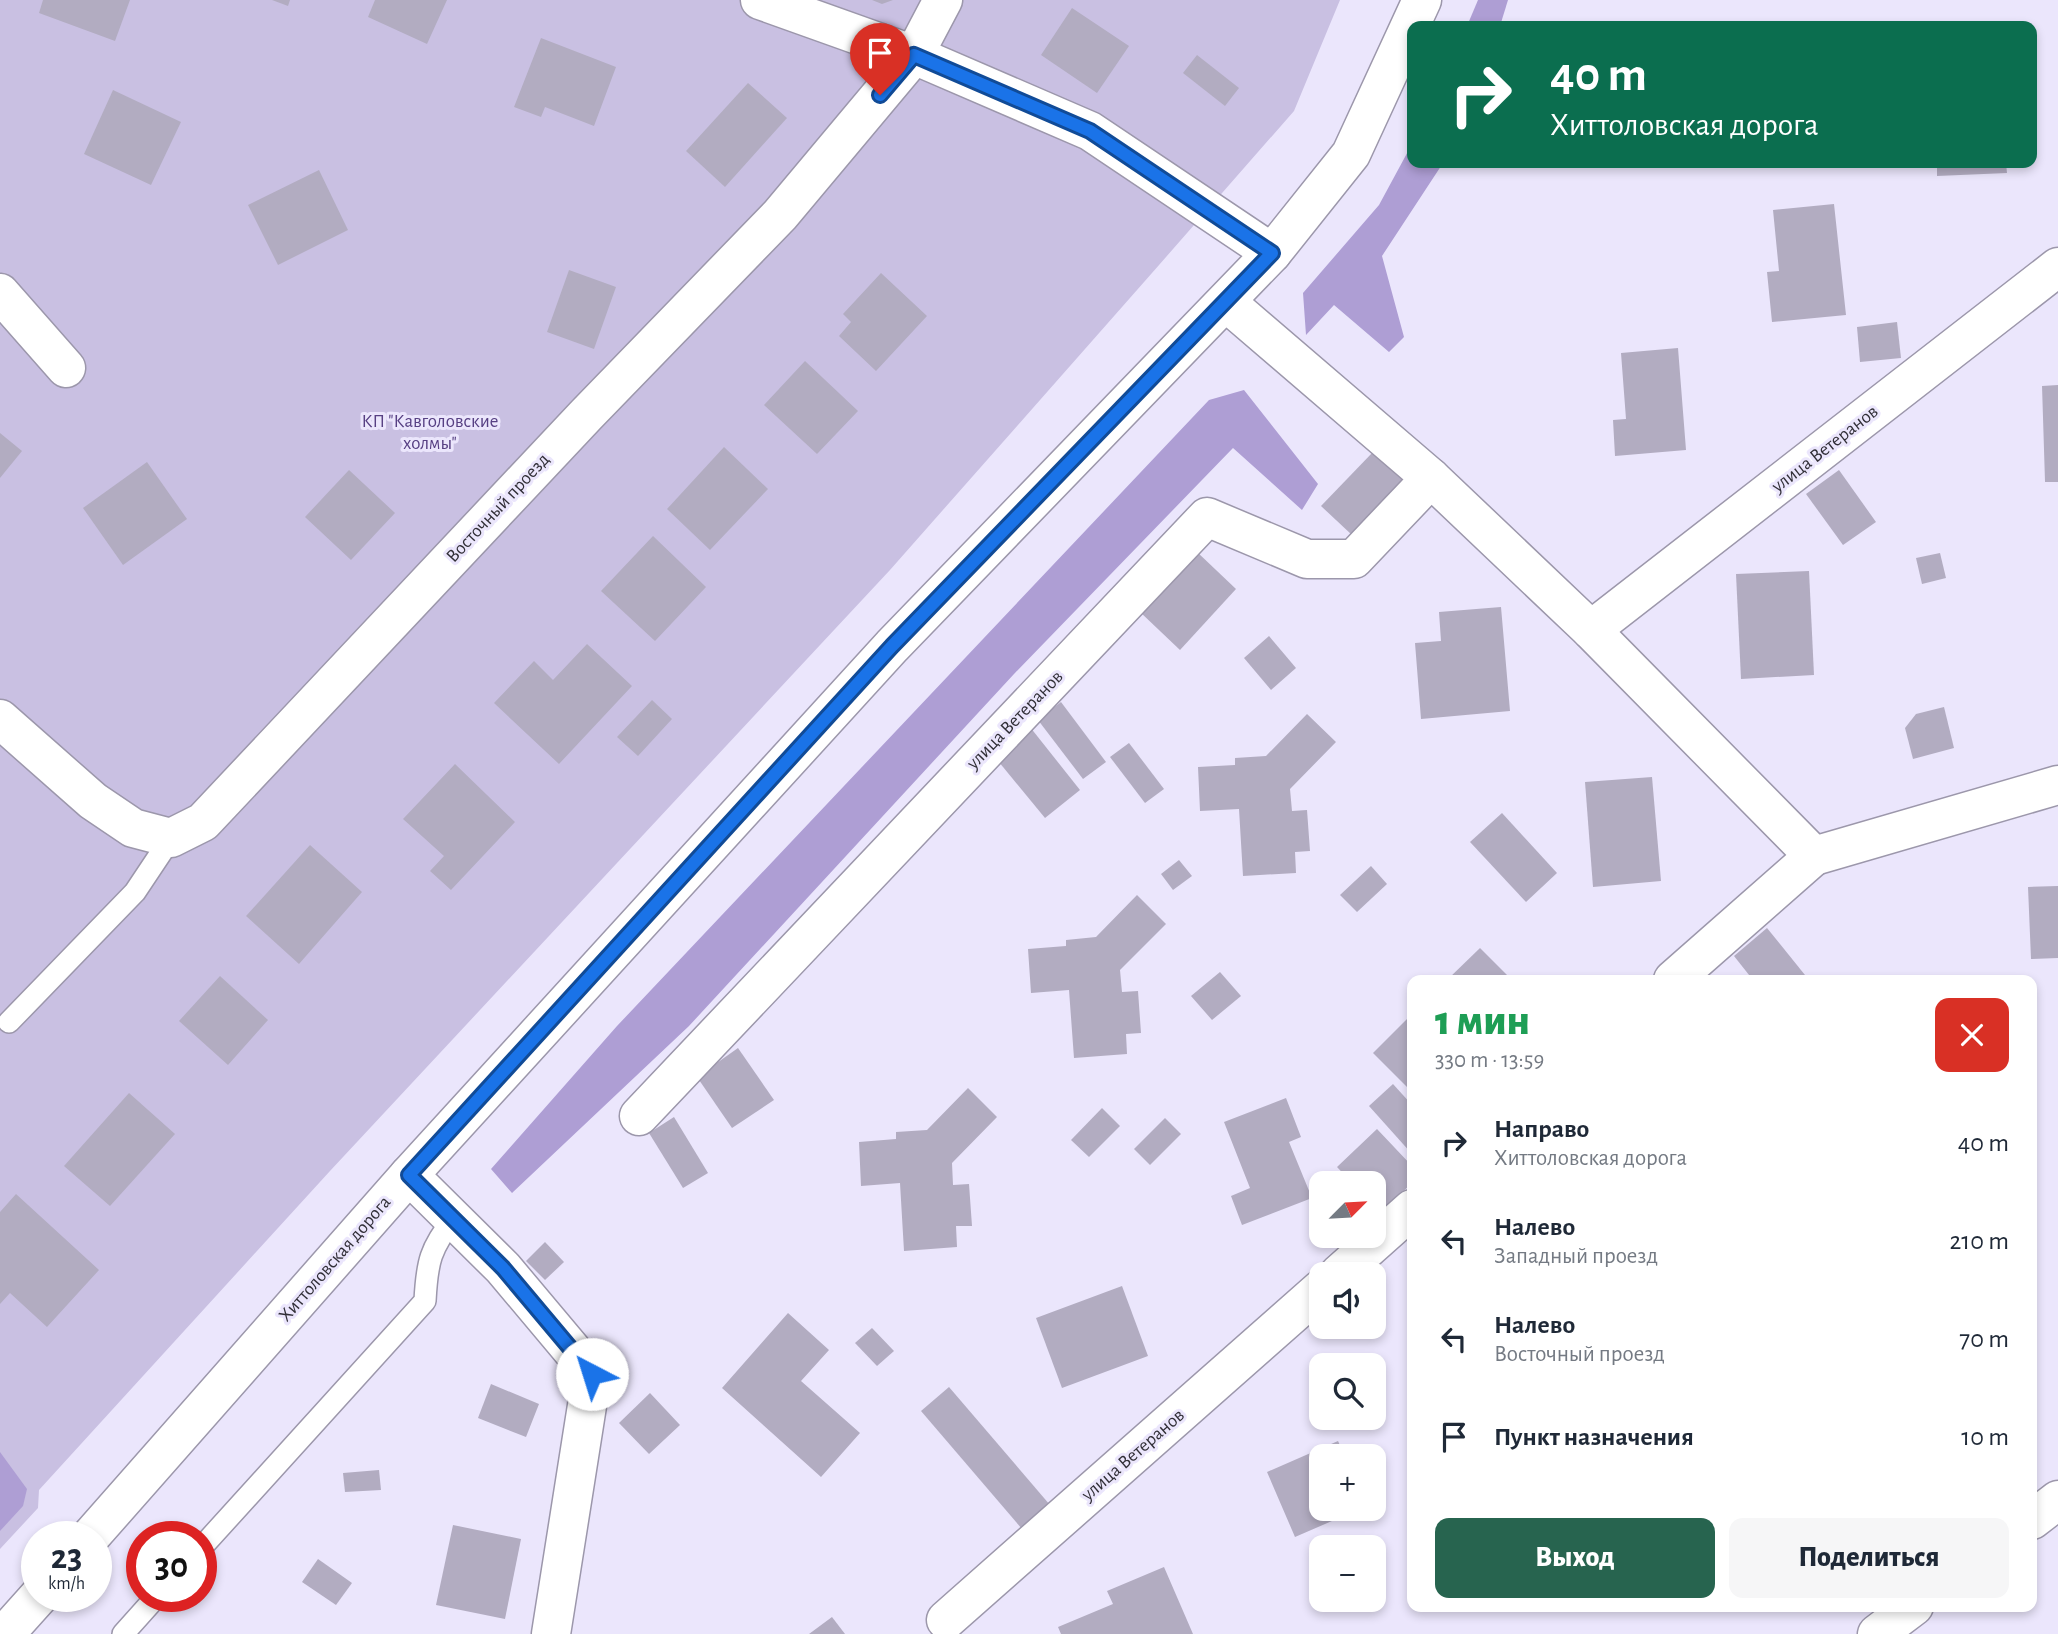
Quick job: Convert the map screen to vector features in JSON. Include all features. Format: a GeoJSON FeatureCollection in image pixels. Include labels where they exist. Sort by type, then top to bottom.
{"type":"FeatureCollection","features":[{"type":"Feature","properties":{"kind":"street"},"geometry":{"type":"LineString","coordinates":[[761,0],[914,55],[1090,131],[1272,253]]}},
{"type":"Feature","properties":{"kind":"street","name":"Восточный проезд"},"geometry":{"type":"LineString","coordinates":[[171,838],[203,822],[576,425],[780,215],[914,55],[943,0]]}},
{"type":"Feature","properties":{"kind":"street","name":"Хиттоловская дорога"},"geometry":{"type":"LineString","coordinates":[[1412,21],[1422,0]]}},
{"type":"Feature","properties":{"kind":"street","name":"Хиттоловская дорога"},"geometry":{"type":"LineString","coordinates":[[104,1521],[409,1175],[892,646],[1272,253],[1351,154],[1407,33]]}},
{"type":"Feature","properties":{"kind":"street","name":"улица Ветеранов"},"geometry":{"type":"LineString","coordinates":[[1591,631],[2058,267]]}},
{"type":"Feature","properties":{"kind":"street"},"geometry":{"type":"LineString","coordinates":[[0,293],[66,368]]}},
{"type":"Feature","properties":{"kind":"street"},"geometry":{"type":"LineString","coordinates":[[1226,302],[1432,478],[1591,631],[1814,856]]}},
{"type":"Feature","properties":{"kind":"street","name":"улица Ветеранов"},"geometry":{"type":"LineString","coordinates":[[639,1116],[1207,517],[1307,559],[1354,559],[1432,478]]}},
{"type":"Feature","properties":{"kind":"street"},"geometry":{"type":"LineString","coordinates":[[0,719],[93,801],[133,828],[171,838]]}},
{"type":"Feature","properties":{"kind":"street"},"geometry":{"type":"LineString","coordinates":[[1679,975],[1814,856],[2058,785]]}},
{"type":"Feature","properties":{"kind":"street"},"geometry":{"type":"LineString","coordinates":[[409,1175],[455,1217],[592,1374],[551,1634]]}},
{"type":"Feature","properties":{"kind":"street"},"geometry":{"type":"LineString","coordinates":[[1352,1262],[1407,1213]]}},
{"type":"Feature","properties":{"kind":"street","name":"улица Ветеранов"},"geometry":{"type":"LineString","coordinates":[[946,1620],[1309,1300]]}},
{"type":"Feature","properties":{"kind":"street"},"geometry":{"type":"LineString","coordinates":[[2037,1516],[2058,1500]]}},
{"type":"Feature","properties":{"kind":"street"},"geometry":{"type":"LineString","coordinates":[[5,1634],[25,1612]]}},
{"type":"Feature","properties":{"kind":"street"},"geometry":{"type":"LineString","coordinates":[[1877,1634],[1906,1612]]}},
{"type":"Feature","properties":{"kind":"lane"},"geometry":{"type":"LineString","coordinates":[[9,1023],[135,892],[171,838]]}},
{"type":"Feature","properties":{"kind":"lane"},"geometry":{"type":"LineString","coordinates":[[217,1530],[425,1301],[426,1264],[435,1241],[455,1217]]}},
{"type":"Feature","properties":{"kind":"lane"},"geometry":{"type":"LineString","coordinates":[[123,1634],[143,1612]]}},
{"type":"Feature","properties":{"kind":"green space","name":"КП \"Кавголовские холмы\""},"geometry":{"type":"Polygon","coordinates":[[[0,0],[1340,0],[1294,111],[890,570],[330,1171],[39,1490],[38,1508],[26,1521],[21,1521],[21,1526],[0,1549],[0,0]]]}},
{"type":"Feature","properties":{"kind":"shaded area"},"geometry":{"type":"Polygon","coordinates":[[[1478,0],[1508,0],[1502,21],[1469,21],[1478,0]]]}},
{"type":"Feature","properties":{"kind":"shaded area"},"geometry":{"type":"Polygon","coordinates":[[[1407,153],[1407,168],[1440,168],[1382,256],[1404,337],[1389,352],[1334,305],[1306,335],[1303,293],[1379,205],[1407,153]]]}},
{"type":"Feature","properties":{"kind":"shaded area"},"geometry":{"type":"Polygon","coordinates":[[[1244,390],[1318,484],[1302,510],[1233,448],[1014,674],[689,1026],[512,1193],[491,1169],[617,1026],[1209,400],[1244,390]]]}},
{"type":"Feature","properties":{"kind":"shaded area"},"geometry":{"type":"Polygon","coordinates":[[[0,1452],[27,1489],[23,1506],[0,1531],[0,1452]]]}},
{"type":"Feature","properties":{"kind":"building"},"geometry":{"type":"Polygon","coordinates":[[[43,0],[130,0],[115,41],[39,13],[43,0]]]}},
{"type":"Feature","properties":{"kind":"building"},"geometry":{"type":"Polygon","coordinates":[[[272,0],[290,0],[288,6],[272,0]]]}},
{"type":"Feature","properties":{"kind":"building"},"geometry":{"type":"Polygon","coordinates":[[[375,0],[447,0],[427,44],[368,17],[375,0]]]}},
{"type":"Feature","properties":{"kind":"building"},"geometry":{"type":"Polygon","coordinates":[[[872,0],[893,0],[882,4],[872,0]]]}},
{"type":"Feature","properties":{"kind":"building"},"geometry":{"type":"Polygon","coordinates":[[[1072,8],[1129,46],[1097,93],[1041,55],[1072,8]]]}},
{"type":"Feature","properties":{"kind":"building"},"geometry":{"type":"Polygon","coordinates":[[[541,38],[616,67],[594,126],[545,107],[541,117],[514,107],[541,38]]]}},
{"type":"Feature","properties":{"kind":"building"},"geometry":{"type":"Polygon","coordinates":[[[1197,55],[1239,88],[1225,106],[1183,73],[1197,55]]]}},
{"type":"Feature","properties":{"kind":"building"},"geometry":{"type":"Polygon","coordinates":[[[748,83],[787,118],[725,187],[686,151],[748,83]]]}},
{"type":"Feature","properties":{"kind":"building"},"geometry":{"type":"Polygon","coordinates":[[[113,90],[181,122],[151,185],[84,154],[113,90]]]}},
{"type":"Feature","properties":{"kind":"building"},"geometry":{"type":"Polygon","coordinates":[[[1937,168],[2006,168],[2007,173],[1937,176],[1937,168]]]}},
{"type":"Feature","properties":{"kind":"building"},"geometry":{"type":"Polygon","coordinates":[[[319,170],[348,230],[278,265],[248,205],[319,170]]]}},
{"type":"Feature","properties":{"kind":"building"},"geometry":{"type":"Polygon","coordinates":[[[1834,204],[1846,315],[1772,322],[1767,272],[1779,271],[1773,210],[1834,204]]]}},
{"type":"Feature","properties":{"kind":"building"},"geometry":{"type":"Polygon","coordinates":[[[569,270],[616,287],[594,349],[547,332],[569,270]]]}},
{"type":"Feature","properties":{"kind":"building"},"geometry":{"type":"Polygon","coordinates":[[[881,273],[927,316],[876,371],[839,336],[851,322],[843,314],[881,273]]]}},
{"type":"Feature","properties":{"kind":"building"},"geometry":{"type":"Polygon","coordinates":[[[1897,322],[1901,358],[1860,362],[1857,327],[1897,322]]]}},
{"type":"Feature","properties":{"kind":"building"},"geometry":{"type":"Polygon","coordinates":[[[1678,348],[1686,450],[1615,456],[1613,420],[1626,419],[1621,353],[1678,348]]]}},
{"type":"Feature","properties":{"kind":"building"},"geometry":{"type":"Polygon","coordinates":[[[805,361],[858,411],[817,454],[764,405],[805,361]]]}},
{"type":"Feature","properties":{"kind":"building"},"geometry":{"type":"Polygon","coordinates":[[[2058,385],[2058,482],[2045,482],[2042,386],[2058,385]]]}},
{"type":"Feature","properties":{"kind":"building"},"geometry":{"type":"Polygon","coordinates":[[[0,433],[22,451],[0,478],[0,433]]]}},
{"type":"Feature","properties":{"kind":"building"},"geometry":{"type":"Polygon","coordinates":[[[724,447],[768,489],[710,550],[667,509],[724,447]]]}},
{"type":"Feature","properties":{"kind":"building"},"geometry":{"type":"Polygon","coordinates":[[[1373,452],[1404,481],[1352,535],[1321,506],[1373,452]]]}},
{"type":"Feature","properties":{"kind":"building"},"geometry":{"type":"Polygon","coordinates":[[[147,462],[187,519],[123,565],[83,508],[147,462]]]}},
{"type":"Feature","properties":{"kind":"building"},"geometry":{"type":"Polygon","coordinates":[[[349,470],[395,513],[351,560],[305,517],[349,470]]]}},
{"type":"Feature","properties":{"kind":"building"},"geometry":{"type":"Polygon","coordinates":[[[1839,470],[1876,522],[1843,545],[1806,494],[1839,470]]]}},
{"type":"Feature","properties":{"kind":"building"},"geometry":{"type":"Polygon","coordinates":[[[653,536],[706,587],[655,641],[601,591],[653,536]]]}},
{"type":"Feature","properties":{"kind":"building"},"geometry":{"type":"Polygon","coordinates":[[[1196,551],[1236,589],[1180,650],[1139,611],[1196,551]]]}},
{"type":"Feature","properties":{"kind":"building"},"geometry":{"type":"Polygon","coordinates":[[[1940,553],[1946,578],[1922,584],[1916,558],[1940,553]]]}},
{"type":"Feature","properties":{"kind":"building"},"geometry":{"type":"Polygon","coordinates":[[[1809,571],[1814,675],[1741,679],[1736,574],[1809,571]]]}},
{"type":"Feature","properties":{"kind":"building"},"geometry":{"type":"Polygon","coordinates":[[[1501,607],[1510,711],[1421,719],[1415,643],[1441,641],[1439,612],[1501,607]]]}},
{"type":"Feature","properties":{"kind":"building"},"geometry":{"type":"Polygon","coordinates":[[[1269,636],[1296,668],[1271,690],[1244,658],[1269,636]]]}},
{"type":"Feature","properties":{"kind":"building"},"geometry":{"type":"Polygon","coordinates":[[[587,644],[632,686],[559,764],[494,703],[534,661],[553,680],[587,644]]]}},
{"type":"Feature","properties":{"kind":"building"},"geometry":{"type":"Polygon","coordinates":[[[652,700],[672,719],[638,756],[617,737],[652,700]]]}},
{"type":"Feature","properties":{"kind":"building"},"geometry":{"type":"Polygon","coordinates":[[[1061,702],[1106,762],[1083,779],[1038,720],[1061,702]]]}},
{"type":"Feature","properties":{"kind":"building"},"geometry":{"type":"Polygon","coordinates":[[[1944,707],[1954,748],[1913,759],[1905,728],[1916,714],[1944,707]]]}},
{"type":"Feature","properties":{"kind":"building"},"geometry":{"type":"Polygon","coordinates":[[[1307,714],[1336,742],[1290,789],[1292,811],[1307,810],[1310,851],[1295,852],[1296,873],[1243,876],[1239,809],[1200,811],[1198,767],[1235,765],[1235,758],[1266,756],[1307,714]]]}},
{"type":"Feature","properties":{"kind":"building"},"geometry":{"type":"Polygon","coordinates":[[[1030,727],[1080,790],[1045,818],[994,756],[1030,727]]]}},
{"type":"Feature","properties":{"kind":"building"},"geometry":{"type":"Polygon","coordinates":[[[1129,743],[1164,789],[1145,803],[1110,757],[1129,743]]]}},
{"type":"Feature","properties":{"kind":"building"},"geometry":{"type":"Polygon","coordinates":[[[455,764],[515,822],[451,890],[430,871],[444,856],[403,819],[455,764]]]}},
{"type":"Feature","properties":{"kind":"building"},"geometry":{"type":"Polygon","coordinates":[[[1652,777],[1661,881],[1593,887],[1585,782],[1652,777]]]}},
{"type":"Feature","properties":{"kind":"building"},"geometry":{"type":"Polygon","coordinates":[[[1502,813],[1557,873],[1526,902],[1470,842],[1502,813]]]}},
{"type":"Feature","properties":{"kind":"building"},"geometry":{"type":"Polygon","coordinates":[[[310,845],[362,892],[299,964],[246,916],[310,845]]]}},
{"type":"Feature","properties":{"kind":"building"},"geometry":{"type":"Polygon","coordinates":[[[1179,860],[1192,876],[1173,890],[1161,874],[1179,860]]]}},
{"type":"Feature","properties":{"kind":"building"},"geometry":{"type":"Polygon","coordinates":[[[1371,866],[1387,884],[1357,912],[1340,895],[1371,866]]]}},
{"type":"Feature","properties":{"kind":"building"},"geometry":{"type":"Polygon","coordinates":[[[2058,886],[2058,958],[2031,959],[2028,887],[2058,886]]]}},
{"type":"Feature","properties":{"kind":"building"},"geometry":{"type":"Polygon","coordinates":[[[1137,895],[1166,924],[1120,970],[1122,992],[1138,991],[1141,1033],[1126,1034],[1127,1054],[1074,1058],[1069,990],[1031,993],[1028,949],[1066,946],[1066,940],[1096,937],[1137,895]]]}},
{"type":"Feature","properties":{"kind":"building"},"geometry":{"type":"Polygon","coordinates":[[[1767,928],[1805,975],[1749,975],[1734,956],[1767,928]]]}},
{"type":"Feature","properties":{"kind":"building"},"geometry":{"type":"Polygon","coordinates":[[[1480,948],[1507,975],[1452,975],[1480,948]]]}},
{"type":"Feature","properties":{"kind":"building"},"geometry":{"type":"Polygon","coordinates":[[[1220,972],[1241,996],[1212,1020],[1191,996],[1220,972]]]}},
{"type":"Feature","properties":{"kind":"building"},"geometry":{"type":"Polygon","coordinates":[[[220,976],[268,1020],[228,1065],[179,1021],[220,976]]]}},
{"type":"Feature","properties":{"kind":"building"},"geometry":{"type":"Polygon","coordinates":[[[1407,1019],[1407,1087],[1373,1053],[1407,1019]]]}},
{"type":"Feature","properties":{"kind":"building"},"geometry":{"type":"Polygon","coordinates":[[[738,1048],[774,1100],[732,1128],[697,1077],[738,1048]]]}},
{"type":"Feature","properties":{"kind":"building"},"geometry":{"type":"Polygon","coordinates":[[[1393,1084],[1407,1099],[1407,1148],[1369,1106],[1393,1084]]]}},
{"type":"Feature","properties":{"kind":"building"},"geometry":{"type":"Polygon","coordinates":[[[968,1088],[997,1117],[952,1163],[953,1185],[969,1184],[972,1226],[956,1226],[957,1247],[904,1251],[900,1183],[861,1186],[859,1142],[896,1139],[896,1132],[927,1130],[968,1088]]]}},
{"type":"Feature","properties":{"kind":"building"},"geometry":{"type":"Polygon","coordinates":[[[129,1093],[175,1134],[110,1206],[64,1166],[129,1093]]]}},
{"type":"Feature","properties":{"kind":"building"},"geometry":{"type":"Polygon","coordinates":[[[1286,1098],[1301,1137],[1289,1142],[1309,1191],[1309,1199],[1242,1225],[1231,1196],[1250,1188],[1224,1122],[1286,1098]]]}},
{"type":"Feature","properties":{"kind":"building"},"geometry":{"type":"Polygon","coordinates":[[[1102,1108],[1120,1126],[1089,1157],[1071,1140],[1102,1108]]]}},
{"type":"Feature","properties":{"kind":"building"},"geometry":{"type":"Polygon","coordinates":[[[674,1117],[708,1173],[683,1188],[649,1133],[674,1117]]]}},
{"type":"Feature","properties":{"kind":"building"},"geometry":{"type":"Polygon","coordinates":[[[1165,1118],[1181,1134],[1150,1165],[1134,1149],[1165,1118]]]}},
{"type":"Feature","properties":{"kind":"building"},"geometry":{"type":"Polygon","coordinates":[[[1377,1129],[1407,1161],[1407,1188],[1386,1207],[1386,1171],[1341,1171],[1337,1167],[1377,1129]]]}},
{"type":"Feature","properties":{"kind":"building"},"geometry":{"type":"Polygon","coordinates":[[[16,1194],[99,1270],[47,1327],[10,1293],[0,1304],[0,1212],[16,1194]]]}},
{"type":"Feature","properties":{"kind":"building"},"geometry":{"type":"Polygon","coordinates":[[[545,1242],[564,1262],[545,1280],[526,1261],[545,1242]]]}},
{"type":"Feature","properties":{"kind":"building"},"geometry":{"type":"Polygon","coordinates":[[[1122,1286],[1148,1356],[1062,1388],[1036,1318],[1122,1286]]]}},
{"type":"Feature","properties":{"kind":"building"},"geometry":{"type":"Polygon","coordinates":[[[788,1313],[829,1350],[801,1381],[860,1433],[821,1477],[722,1388],[788,1313]]]}},
{"type":"Feature","properties":{"kind":"building"},"geometry":{"type":"Polygon","coordinates":[[[872,1328],[894,1351],[877,1366],[855,1343],[872,1328]]]}},
{"type":"Feature","properties":{"kind":"building"},"geometry":{"type":"Polygon","coordinates":[[[491,1384],[539,1404],[526,1437],[478,1418],[491,1384]]]}},
{"type":"Feature","properties":{"kind":"building"},"geometry":{"type":"Polygon","coordinates":[[[949,1387],[1050,1505],[1022,1529],[921,1411],[949,1387]]]}},
{"type":"Feature","properties":{"kind":"building"},"geometry":{"type":"Polygon","coordinates":[[[650,1393],[680,1425],[649,1454],[619,1423],[650,1393]]]}},
{"type":"Feature","properties":{"kind":"building"},"geometry":{"type":"Polygon","coordinates":[[[1309,1454],[1309,1521],[1332,1521],[1295,1537],[1267,1472],[1309,1454]]]}},
{"type":"Feature","properties":{"kind":"building"},"geometry":{"type":"Polygon","coordinates":[[[379,1470],[381,1490],[345,1492],[343,1473],[379,1470]]]}},
{"type":"Feature","properties":{"kind":"building"},"geometry":{"type":"Polygon","coordinates":[[[453,1525],[521,1539],[505,1619],[436,1605],[453,1525]]]}},
{"type":"Feature","properties":{"kind":"building"},"geometry":{"type":"Polygon","coordinates":[[[318,1559],[352,1583],[336,1605],[302,1582],[318,1559]]]}},
{"type":"Feature","properties":{"kind":"building"},"geometry":{"type":"Polygon","coordinates":[[[1164,1567],[1193,1634],[1061,1634],[1058,1627],[1113,1604],[1107,1591],[1164,1567]]]}},
{"type":"Feature","properties":{"kind":"building"},"geometry":{"type":"Polygon","coordinates":[[[832,1617],[845,1634],[809,1634],[832,1617]]]}},
{"type":"Feature","properties":{"kind":"route"},"geometry":{"type":"LineString","coordinates":[[592,1374],[503,1268],[455,1217],[409,1175],[892,646],[1272,253],[1090,131],[914,55],[880,95]]}}]}
